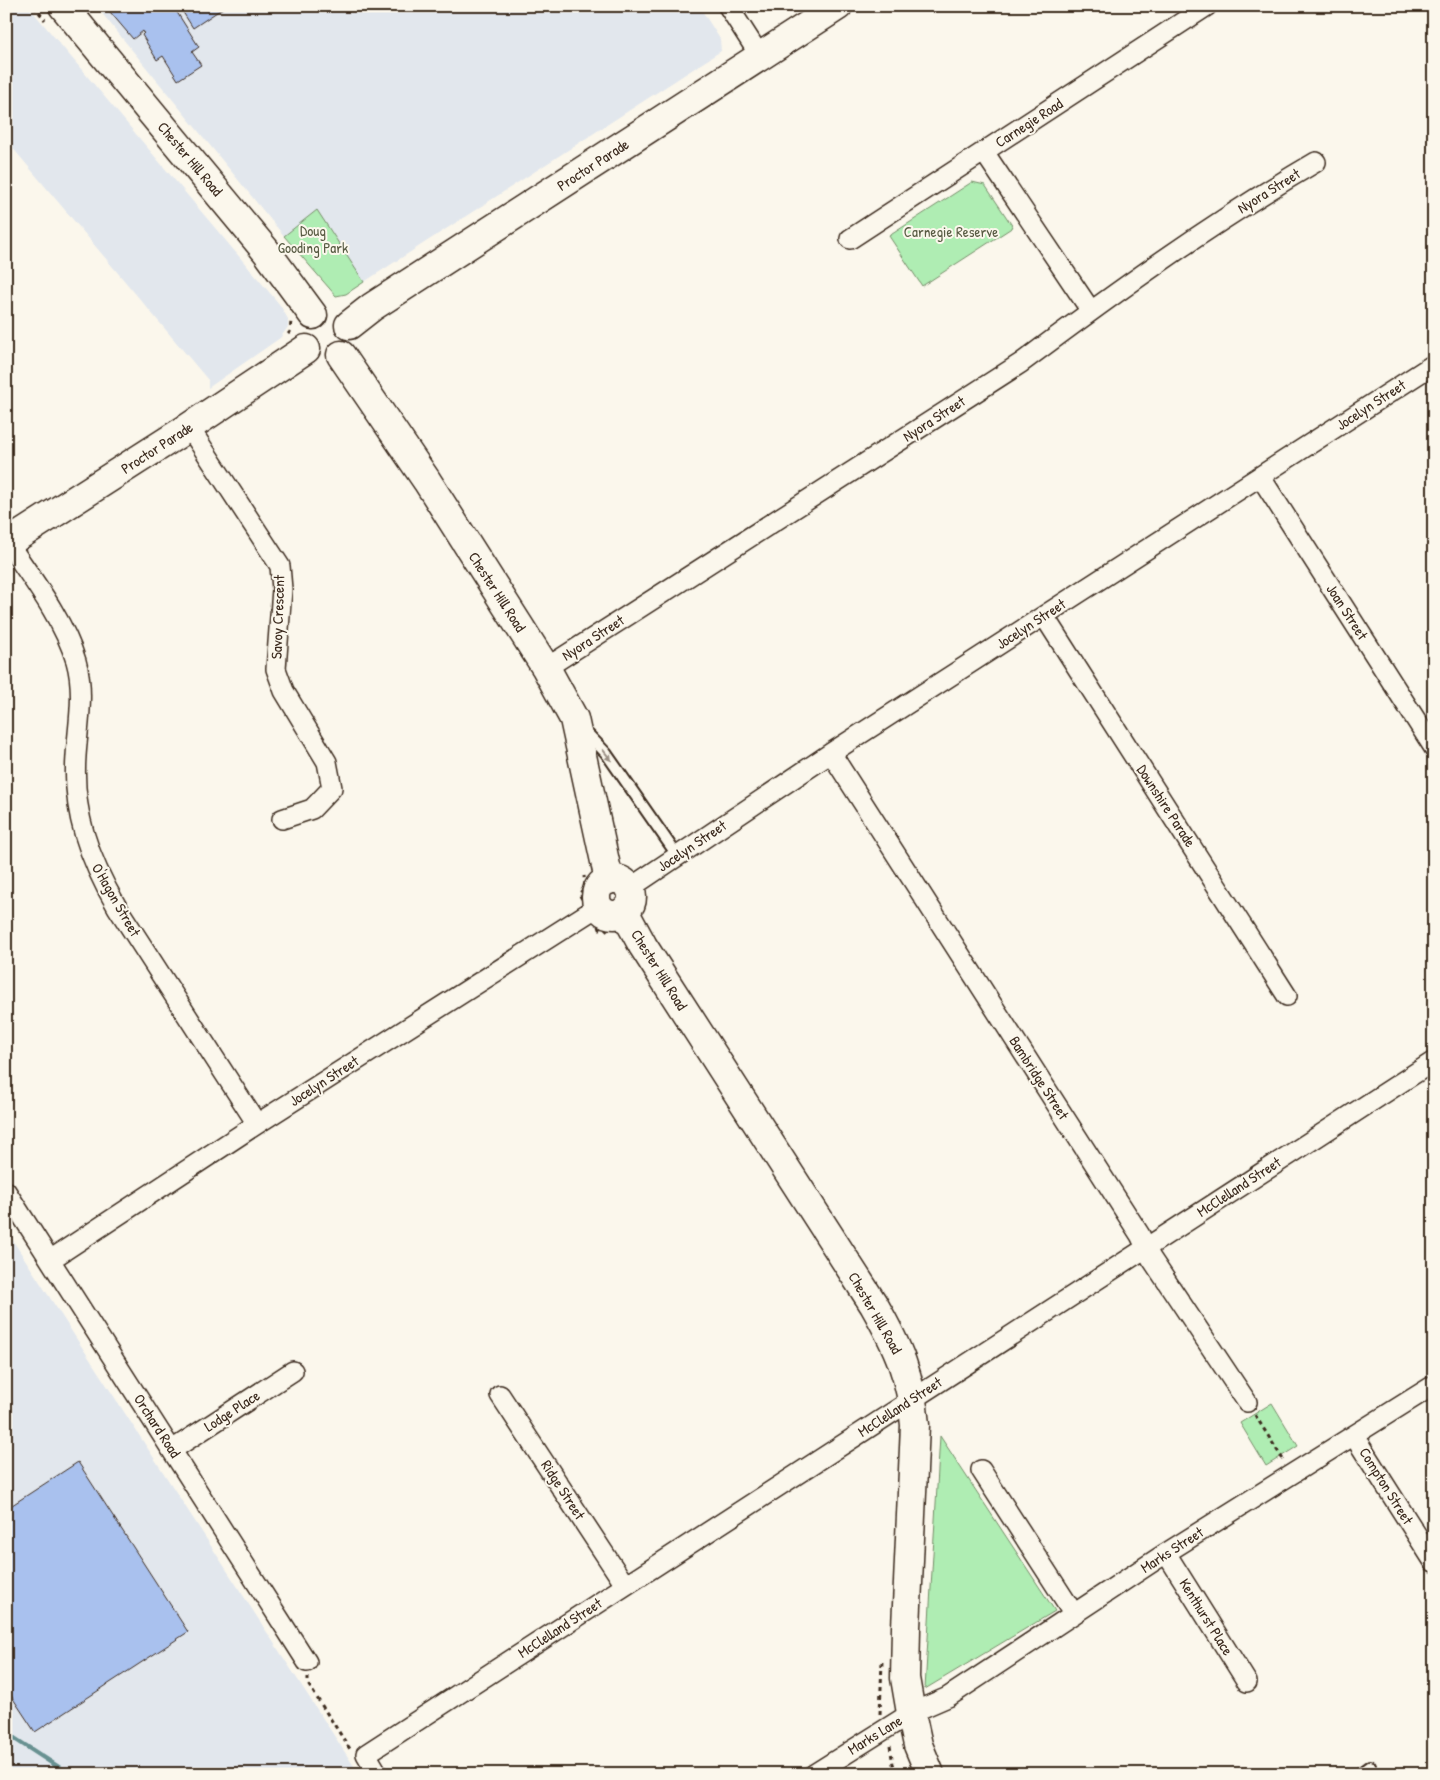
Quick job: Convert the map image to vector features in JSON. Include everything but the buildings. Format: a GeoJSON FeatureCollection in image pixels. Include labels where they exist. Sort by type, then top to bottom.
{"type":"FeatureCollection","features":[{"type":"Feature","properties":{"kind":"street","name":"Chester Hill Road"},"geometry":{"type":"LineString","coordinates":[[63,6],[266,250],[313,315]]}},
{"type":"Feature","properties":{"kind":"street"},"geometry":{"type":"LineString","coordinates":[[728,6],[760,56]]}},
{"type":"Feature","properties":{"kind":"street","name":"Proctor Parade"},"geometry":{"type":"LineString","coordinates":[[349,324],[372,307],[838,6]]}},
{"type":"Feature","properties":{"kind":"street","name":"Carnegie Road"},"geometry":{"type":"LineString","coordinates":[[850,239],[1208,6]]}},
{"type":"Feature","properties":{"kind":"street"},"geometry":{"type":"LineString","coordinates":[[984,152],[1091,311]]}},
{"type":"Feature","properties":{"kind":"street","name":"Nyora Street"},"geometry":{"type":"LineString","coordinates":[[546,668],[1021,363],[1189,242],[1270,189],[1316,162]]}},
{"type":"Feature","properties":{"kind":"street"},"geometry":{"type":"LineString","coordinates":[[329,311],[337,313],[349,324],[351,339],[349,346],[341,356],[333,359],[319,359],[306,349],[302,336],[303,328],[313,315],[329,311]]}},
{"type":"Feature","properties":{"kind":"street","name":"Proctor Parade"},"geometry":{"type":"LineString","coordinates":[[7,542],[189,428],[306,349]]}},
{"type":"Feature","properties":{"kind":"street","name":"Chester Hill Road"},"geometry":{"type":"LineString","coordinates":[[341,356],[427,481],[546,668],[574,719],[608,896],[643,946],[874,1305],[899,1353],[913,1399],[915,1450],[905,1678],[918,1744],[930,1774]]}},
{"type":"Feature","properties":{"kind":"street","name":"Jocelyn Street"},"geometry":{"type":"LineString","coordinates":[[50,1260],[608,896],[677,855],[831,753],[1434,364]]}},
{"type":"Feature","properties":{"kind":"street","name":"Savoy Crescent"},"geometry":{"type":"LineString","coordinates":[[189,428],[280,566],[282,589],[276,668],[284,691],[327,762],[332,788],[312,809],[282,818]]}},
{"type":"Feature","properties":{"kind":"street","name":"Joan Street"},"geometry":{"type":"LineString","coordinates":[[1260,476],[1434,748]]}},
{"type":"Feature","properties":{"kind":"street","name":"O'Hagon Street"},"geometry":{"type":"LineString","coordinates":[[7,542],[56,617],[68,639],[76,663],[80,690],[76,779],[81,822],[90,854],[102,882],[257,1124]]}},
{"type":"Feature","properties":{"kind":"street","name":"Downshire Parade"},"geometry":{"type":"LineString","coordinates":[[1044,616],[1287,996]]}},
{"type":"Feature","properties":{"kind":"street","name":"Bambridge Street"},"geometry":{"type":"LineString","coordinates":[[831,753],[1140,1235],[1150,1258],[1247,1402]]}},
{"type":"Feature","properties":{"kind":"street","name":"McClelland Street"},"geometry":{"type":"LineString","coordinates":[[366,1754],[1434,1061]]}},
{"type":"Feature","properties":{"kind":"street","name":"Orchard Road"},"geometry":{"type":"LineString","coordinates":[[6,1191],[307,1662]]}},
{"type":"Feature","properties":{"kind":"street","name":"Lodge Place"},"geometry":{"type":"LineString","coordinates":[[172,1450],[293,1371]]}},
{"type":"Feature","properties":{"kind":"street","name":"Marks Street"},"geometry":{"type":"LineString","coordinates":[[911,1713],[948,1697],[1166,1553],[1434,1385]]}},
{"type":"Feature","properties":{"kind":"street","name":"Ridge Street"},"geometry":{"type":"LineString","coordinates":[[500,1396],[625,1585]]}},
{"type":"Feature","properties":{"kind":"street","name":"Compton Street"},"geometry":{"type":"LineString","coordinates":[[1354,1436],[1434,1562]]}},
{"type":"Feature","properties":{"kind":"street"},"geometry":{"type":"LineString","coordinates":[[980,1470],[1074,1614]]}},
{"type":"Feature","properties":{"kind":"street","name":"Kenthurst Place"},"geometry":{"type":"LineString","coordinates":[[1166,1553],[1247,1682]]}},
{"type":"Feature","properties":{"kind":"street","name":"Marks Lane"},"geometry":{"type":"LineString","coordinates":[[814,1774],[911,1713]]}},
{"type":"Feature","properties":{"kind":"street"},"geometry":{"type":"LineString","coordinates":[[366,1754],[378,1774]]}},
{"type":"Feature","properties":{"kind":"lane"},"geometry":{"type":"LineString","coordinates":[[574,719],[606,753],[677,855]]}},
{"type":"Feature","properties":{"kind":"lane"},"geometry":{"type":"LineString","coordinates":[[1359,1774],[1370,1766]]}},
{"type":"Feature","properties":{"kind":"path"},"geometry":{"type":"LineString","coordinates":[[583,870],[585,887],[608,896]]}},
{"type":"Feature","properties":{"kind":"path"},"geometry":{"type":"LineString","coordinates":[[1247,1402],[1291,1475]]}},
{"type":"Feature","properties":{"kind":"path"},"geometry":{"type":"LineString","coordinates":[[307,1662],[308,1684],[352,1751],[366,1754]]}},
{"type":"Feature","properties":{"kind":"path"},"geometry":{"type":"LineString","coordinates":[[889,1746],[893,1764],[899,1774]]}},
{"type":"Feature","properties":{"kind":"shaded area"},"geometry":{"type":"Polygon","coordinates":[[[6,6],[28,6],[280,305],[288,319],[288,327],[280,338],[208,388],[208,380],[6,140],[6,6]]]}},
{"type":"Feature","properties":{"kind":"shaded area"},"geometry":{"type":"Polygon","coordinates":[[[96,6],[699,6],[720,39],[721,51],[364,282],[317,211],[284,236],[96,6]]]}},
{"type":"Feature","properties":{"kind":"shaded area"},"geometry":{"type":"Polygon","coordinates":[[[6,1230],[359,1774],[6,1774],[6,1230]]]}},
{"type":"Feature","properties":{"kind":"green space","name":"Carnegie Reserve"},"geometry":{"type":"Polygon","coordinates":[[[972,182],[985,185],[1013,227],[922,286],[889,236],[972,182]]]}},
{"type":"Feature","properties":{"kind":"green space","name":"Doug Gooding Park"},"geometry":{"type":"Polygon","coordinates":[[[317,210],[364,282],[346,294],[336,296],[284,236],[317,210]]]}},
{"type":"Feature","properties":{"kind":"green space"},"geometry":{"type":"Polygon","coordinates":[[[1272,1403],[1298,1446],[1266,1466],[1240,1423],[1272,1403]]]}},
{"type":"Feature","properties":{"kind":"green space"},"geometry":{"type":"Polygon","coordinates":[[[940,1436],[1055,1611],[925,1689],[940,1436]]]}},
{"type":"Feature","properties":{"kind":"waterway"},"geometry":{"type":"LineString","coordinates":[[6,1733],[69,1774]]}}]}
